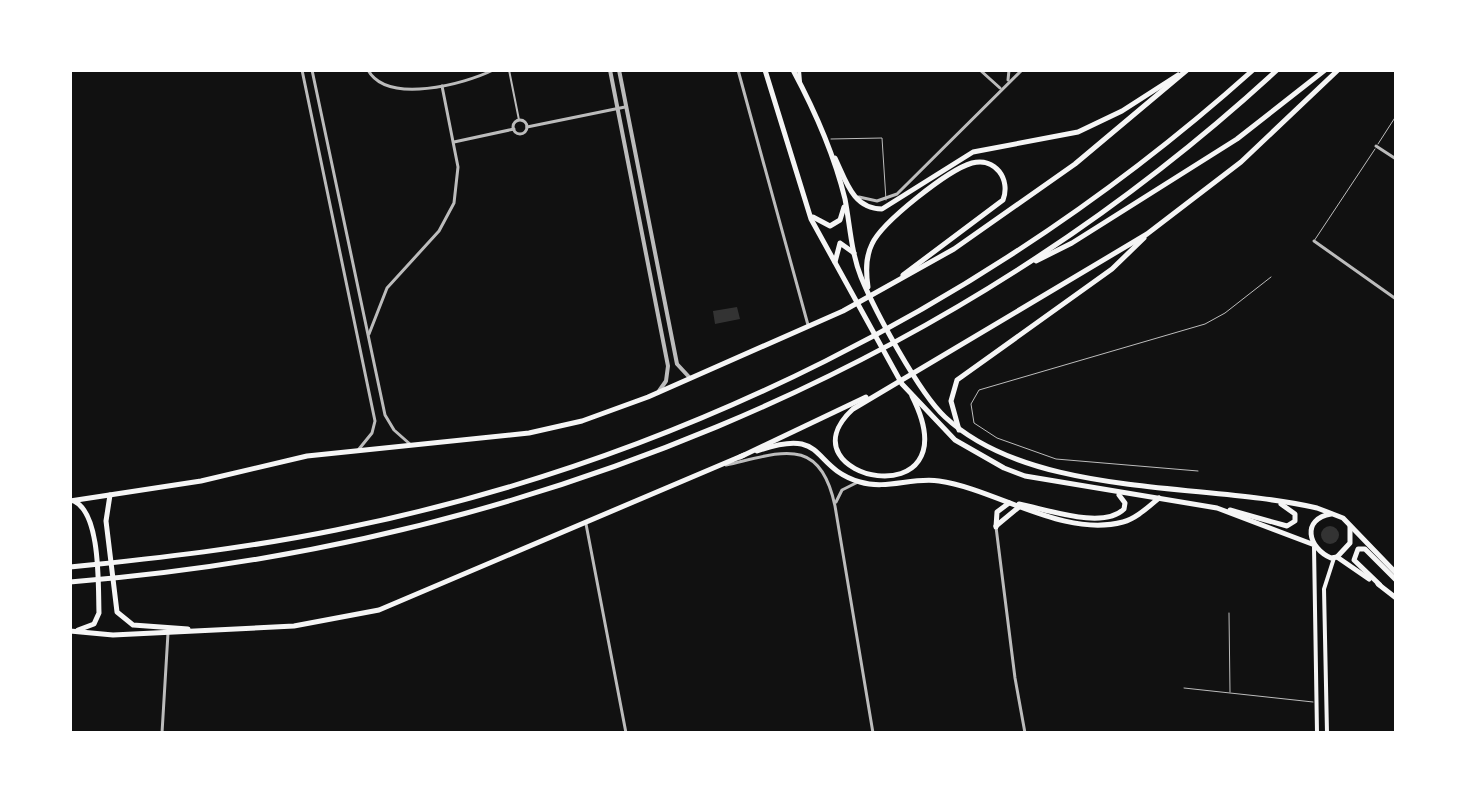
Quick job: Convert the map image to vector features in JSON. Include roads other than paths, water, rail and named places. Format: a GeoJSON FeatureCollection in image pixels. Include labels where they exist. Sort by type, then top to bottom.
{"type":"FeatureCollection","features":[{"type":"Feature","properties":{"kind":"main road"},"geometry":{"type":"LineString","coordinates":[[765,70],[807,210],[836,267],[902,384],[955,440],[1004,468],[1055,483],[1217,508],[1283,526],[1292,524],[1295,518],[1292,510],[1275,502]]}},
{"type":"Feature","properties":{"kind":"main road"},"geometry":{"type":"LineString","coordinates":[[796,70],[851,191],[868,208],[892,206],[950,164],[973,152],[1053,139],[1091,127],[1186,70]]}},
{"type":"Feature","properties":{"kind":"main road"},"geometry":{"type":"LineString","coordinates":[[71,500],[201,481],[307,456],[414,447],[559,426],[657,393],[808,328],[880,292],[1027,201],[1186,70]]}},
{"type":"Feature","properties":{"kind":"main road"},"geometry":{"type":"LineString","coordinates":[[70,567],[186,555],[362,524],[519,484],[689,425],[759,395],[870,338],[1016,251],[1152,154],[1253,70]]}},
{"type":"Feature","properties":{"kind":"main road"},"geometry":{"type":"LineString","coordinates":[[1017,270],[1148,178],[1277,70]]}},
{"type":"Feature","properties":{"kind":"main road"},"geometry":{"type":"LineString","coordinates":[[70,582],[242,562],[318,549],[437,522],[565,485],[677,446],[772,406],[1017,270],[1072,243],[1225,147],[1285,105],[1325,70]]}},
{"type":"Feature","properties":{"kind":"main road"},"geometry":{"type":"LineString","coordinates":[[912,396],[925,432],[916,462],[892,477],[875,478],[858,473],[840,454],[839,430],[853,409],[1147,234],[1241,162],[1338,70]]}},
{"type":"Feature","properties":{"kind":"main road"},"geometry":{"type":"LineString","coordinates":[[826,139],[844,198],[854,254],[869,292],[915,378],[935,407],[959,430],[1002,453],[1055,471],[1296,503],[1336,514],[1347,520],[1396,573]]}},
{"type":"Feature","properties":{"kind":"main road"},"geometry":{"type":"LineString","coordinates":[[869,292],[866,264],[878,233],[962,167],[975,162],[997,168],[1007,191],[994,210],[880,292]]}},
{"type":"Feature","properties":{"kind":"main road"},"geometry":{"type":"LineString","coordinates":[[807,210],[819,223],[830,226],[842,216],[844,198]]}},
{"type":"Feature","properties":{"kind":"main road"},"geometry":{"type":"LineString","coordinates":[[959,430],[951,401],[957,380],[1112,269],[1147,234]]}},
{"type":"Feature","properties":{"kind":"main road"},"geometry":{"type":"LineString","coordinates":[[836,267],[835,252],[840,243],[854,254]]}},
{"type":"Feature","properties":{"kind":"main road"},"geometry":{"type":"LineString","coordinates":[[71,631],[113,635],[294,626],[379,610],[720,466],[890,386]]}},
{"type":"Feature","properties":{"kind":"main road"},"geometry":{"type":"LineString","coordinates":[[740,457],[785,441],[800,442],[858,482],[876,485],[935,480],[1019,507],[1098,524],[1124,522],[1137,516],[1159,498]]}},
{"type":"Feature","properties":{"kind":"main road"},"geometry":{"type":"LineString","coordinates":[[1118,494],[1137,516]]}},
{"type":"Feature","properties":{"kind":"main road"},"geometry":{"type":"LineString","coordinates":[[110,495],[106,515],[113,600],[119,615],[128,623],[201,630]]}},
{"type":"Feature","properties":{"kind":"main road"},"geometry":{"type":"LineString","coordinates":[[71,500],[88,514],[94,542],[99,601],[95,623],[71,631]]}},
{"type":"Feature","properties":{"kind":"main road"},"geometry":{"type":"LineString","coordinates":[[1007,503],[1109,518],[1122,512],[1125,503]]}},
{"type":"Feature","properties":{"kind":"main road"},"geometry":{"type":"LineString","coordinates":[[996,527],[997,512],[1007,503]]}},
{"type":"Feature","properties":{"kind":"main road"},"geometry":{"type":"LineString","coordinates":[[996,527],[1019,507]]}},
{"type":"Feature","properties":{"kind":"main road"},"geometry":{"type":"LineString","coordinates":[[1217,508],[1313,546],[1380,585]]}},
{"type":"Feature","properties":{"kind":"main road"},"geometry":{"type":"LineString","coordinates":[[1317,733],[1313,523],[1323,515],[1336,514]]}},
{"type":"Feature","properties":{"kind":"main road"},"geometry":{"type":"LineString","coordinates":[[1327,733],[1324,589],[1335,558],[1352,539],[1347,520]]}},
{"type":"Feature","properties":{"kind":"main road"},"geometry":{"type":"LineString","coordinates":[[1396,580],[1365,549],[1358,549],[1354,560],[1396,598]]}},
{"type":"Feature","properties":{"kind":"street"},"geometry":{"type":"LineString","coordinates":[[302,70],[375,421],[372,433],[355,452]]}},
{"type":"Feature","properties":{"kind":"street"},"geometry":{"type":"LineString","coordinates":[[312,70],[386,419],[397,435],[414,447]]}},
{"type":"Feature","properties":{"kind":"street"},"geometry":{"type":"LineString","coordinates":[[368,70],[384,85],[410,89],[442,86],[493,70]]}},
{"type":"Feature","properties":{"kind":"street"},"geometry":{"type":"LineString","coordinates":[[509,70],[519,120],[527,127]]}},
{"type":"Feature","properties":{"kind":"street"},"geometry":{"type":"LineString","coordinates":[[610,70],[668,366],[666,381],[657,393]]}},
{"type":"Feature","properties":{"kind":"street"},"geometry":{"type":"LineString","coordinates":[[619,70],[676,359],[680,370],[692,379]]}},
{"type":"Feature","properties":{"kind":"street"},"geometry":{"type":"LineString","coordinates":[[738,70],[808,328]]}},
{"type":"Feature","properties":{"kind":"street"},"geometry":{"type":"LineString","coordinates":[[980,70],[1000,88]]}},
{"type":"Feature","properties":{"kind":"street"},"geometry":{"type":"LineString","coordinates":[[1008,80],[1009,70]]}},
{"type":"Feature","properties":{"kind":"street"},"geometry":{"type":"LineString","coordinates":[[851,191],[864,200],[886,200],[910,182],[1008,80],[1022,70]]}},
{"type":"Feature","properties":{"kind":"street"},"geometry":{"type":"LineString","coordinates":[[368,338],[374,312],[387,288],[439,231],[452,208],[458,180],[454,142],[442,86]]}},
{"type":"Feature","properties":{"kind":"street"},"geometry":{"type":"LineString","coordinates":[[454,142],[514,129],[522,133],[527,127],[627,107]]}},
{"type":"Feature","properties":{"kind":"street"},"geometry":{"type":"LineString","coordinates":[[514,129],[519,120]]}},
{"type":"Feature","properties":{"kind":"street"},"geometry":{"type":"LineString","coordinates":[[1376,146],[1396,159]]}},
{"type":"Feature","properties":{"kind":"street"},"geometry":{"type":"LineString","coordinates":[[1314,241],[1396,299]]}},
{"type":"Feature","properties":{"kind":"street"},"geometry":{"type":"LineString","coordinates":[[720,466],[795,452],[820,467],[831,488],[835,506],[873,733]]}},
{"type":"Feature","properties":{"kind":"street"},"geometry":{"type":"LineString","coordinates":[[835,506],[842,490],[858,482]]}},
{"type":"Feature","properties":{"kind":"street"},"geometry":{"type":"LineString","coordinates":[[586,524],[626,733]]}},
{"type":"Feature","properties":{"kind":"street"},"geometry":{"type":"LineString","coordinates":[[996,527],[1025,733]]}},
{"type":"Feature","properties":{"kind":"street"},"geometry":{"type":"LineString","coordinates":[[162,733],[168,633]]}},
{"type":"Feature","properties":{"kind":"lane"},"geometry":{"type":"LineString","coordinates":[[1314,241],[1396,116]]}},
{"type":"Feature","properties":{"kind":"lane"},"geometry":{"type":"LineString","coordinates":[[826,139],[882,138],[886,200]]}},
{"type":"Feature","properties":{"kind":"lane"},"geometry":{"type":"LineString","coordinates":[[1198,471],[1056,459],[984,432],[974,423],[971,404],[979,390],[1205,324],[1225,313],[1271,277]]}},
{"type":"Feature","properties":{"kind":"lane"},"geometry":{"type":"LineString","coordinates":[[1229,613],[1230,695]]}},
{"type":"Feature","properties":{"kind":"lane"},"geometry":{"type":"LineString","coordinates":[[1184,688],[1317,703]]}}]}
